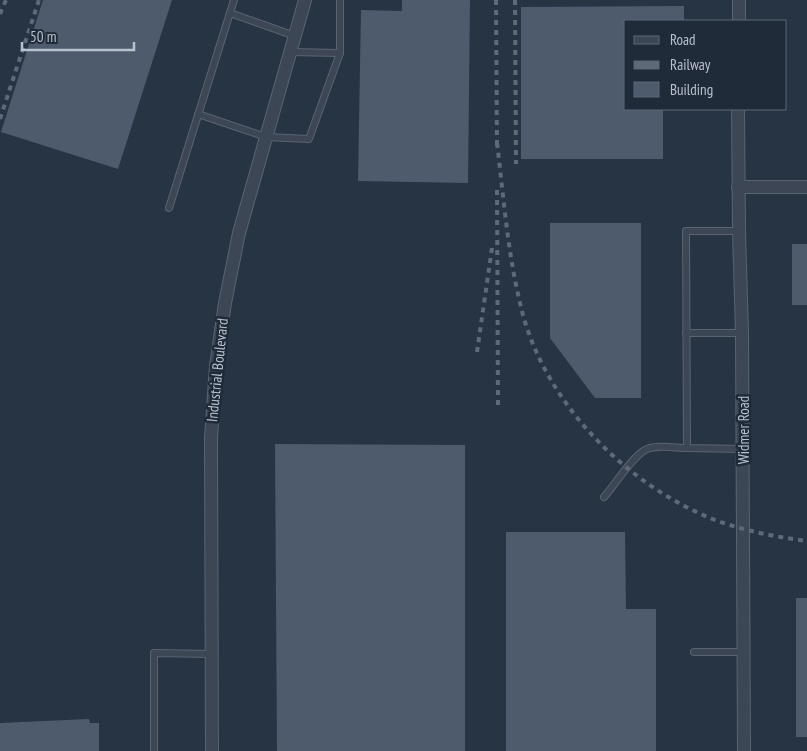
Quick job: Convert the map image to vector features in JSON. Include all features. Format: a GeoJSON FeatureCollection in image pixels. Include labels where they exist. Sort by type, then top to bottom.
{"type":"FeatureCollection","features":[{"type":"Feature","properties":{"kind":"street","name":"Industrial Boulevard"},"geometry":{"type":"LineString","coordinates":[[212,751],[211,438],[216,366],[225,303],[240,233],[305,0]]}},
{"type":"Feature","properties":{"kind":"street"},"geometry":{"type":"LineString","coordinates":[[738,0],[738,20]]}},
{"type":"Feature","properties":{"kind":"street","name":"Widmer Road"},"geometry":{"type":"LineString","coordinates":[[738,110],[742,333],[744,751]]}},
{"type":"Feature","properties":{"kind":"street"},"geometry":{"type":"LineString","coordinates":[[738,187],[807,187]]}},
{"type":"Feature","properties":{"kind":"lane"},"geometry":{"type":"LineString","coordinates":[[169,208],[234,0]]}},
{"type":"Feature","properties":{"kind":"lane"},"geometry":{"type":"LineString","coordinates":[[198,114],[266,137],[308,139],[340,53],[340,0]]}},
{"type":"Feature","properties":{"kind":"lane"},"geometry":{"type":"LineString","coordinates":[[230,12],[295,36]]}},
{"type":"Feature","properties":{"kind":"lane"},"geometry":{"type":"LineString","coordinates":[[290,52],[340,53]]}},
{"type":"Feature","properties":{"kind":"lane"},"geometry":{"type":"LineString","coordinates":[[687,448],[686,231],[739,231]]}},
{"type":"Feature","properties":{"kind":"lane"},"geometry":{"type":"LineString","coordinates":[[686,333],[742,333]]}},
{"type":"Feature","properties":{"kind":"lane"},"geometry":{"type":"LineString","coordinates":[[604,497],[644,450],[653,448],[743,449]]}},
{"type":"Feature","properties":{"kind":"lane"},"geometry":{"type":"LineString","coordinates":[[694,652],[744,652]]}},
{"type":"Feature","properties":{"kind":"lane"},"geometry":{"type":"LineString","coordinates":[[154,751],[154,653],[211,654]]}},
{"type":"Feature","properties":{"kind":"building"},"geometry":{"type":"Polygon","coordinates":[[[43,0],[172,0],[118,169],[1,132],[43,0]]]}},
{"type":"Feature","properties":{"kind":"building"},"geometry":{"type":"Polygon","coordinates":[[[402,0],[470,0],[468,183],[358,181],[361,10],[402,11],[402,0]]]}},
{"type":"Feature","properties":{"kind":"building"},"geometry":{"type":"Polygon","coordinates":[[[684,6],[684,20],[624,20],[624,110],[663,110],[663,159],[521,159],[521,7],[684,6]]]}},
{"type":"Feature","properties":{"kind":"building"},"geometry":{"type":"Polygon","coordinates":[[[550,223],[641,223],[641,398],[595,398],[550,338],[550,223]]]}},
{"type":"Feature","properties":{"kind":"building"},"geometry":{"type":"Polygon","coordinates":[[[792,244],[807,244],[807,305],[792,305],[792,244]]]}},
{"type":"Feature","properties":{"kind":"building"},"geometry":{"type":"Polygon","coordinates":[[[275,444],[465,445],[465,751],[277,751],[275,444]]]}},
{"type":"Feature","properties":{"kind":"building"},"geometry":{"type":"Polygon","coordinates":[[[506,532],[625,532],[626,609],[656,609],[656,751],[506,751],[506,532]]]}},
{"type":"Feature","properties":{"kind":"building"},"geometry":{"type":"Polygon","coordinates":[[[796,598],[807,598],[807,737],[796,737],[796,598]]]}},
{"type":"Feature","properties":{"kind":"building"},"geometry":{"type":"Polygon","coordinates":[[[89,719],[90,723],[99,723],[99,751],[0,751],[0,723],[89,719]]]}},
{"type":"Feature","properties":{"kind":"railway"},"geometry":{"type":"LineString","coordinates":[[0,14],[6,0]]}},
{"type":"Feature","properties":{"kind":"railway"},"geometry":{"type":"LineString","coordinates":[[0,119],[39,0]]}},
{"type":"Feature","properties":{"kind":"railway"},"geometry":{"type":"LineString","coordinates":[[496,0],[497,150]]}},
{"type":"Feature","properties":{"kind":"railway"},"geometry":{"type":"LineString","coordinates":[[515,0],[516,164]]}},
{"type":"Feature","properties":{"kind":"railway"},"geometry":{"type":"LineString","coordinates":[[497,143],[510,251],[523,315],[535,349],[551,381],[572,411],[596,439],[623,464],[652,486],[683,505],[715,520],[738,527],[807,541]]}},
{"type":"Feature","properties":{"kind":"railway"},"geometry":{"type":"LineString","coordinates":[[497,190],[498,405]]}},
{"type":"Feature","properties":{"kind":"railway"},"geometry":{"type":"LineString","coordinates":[[477,352],[492,248]]}}]}
